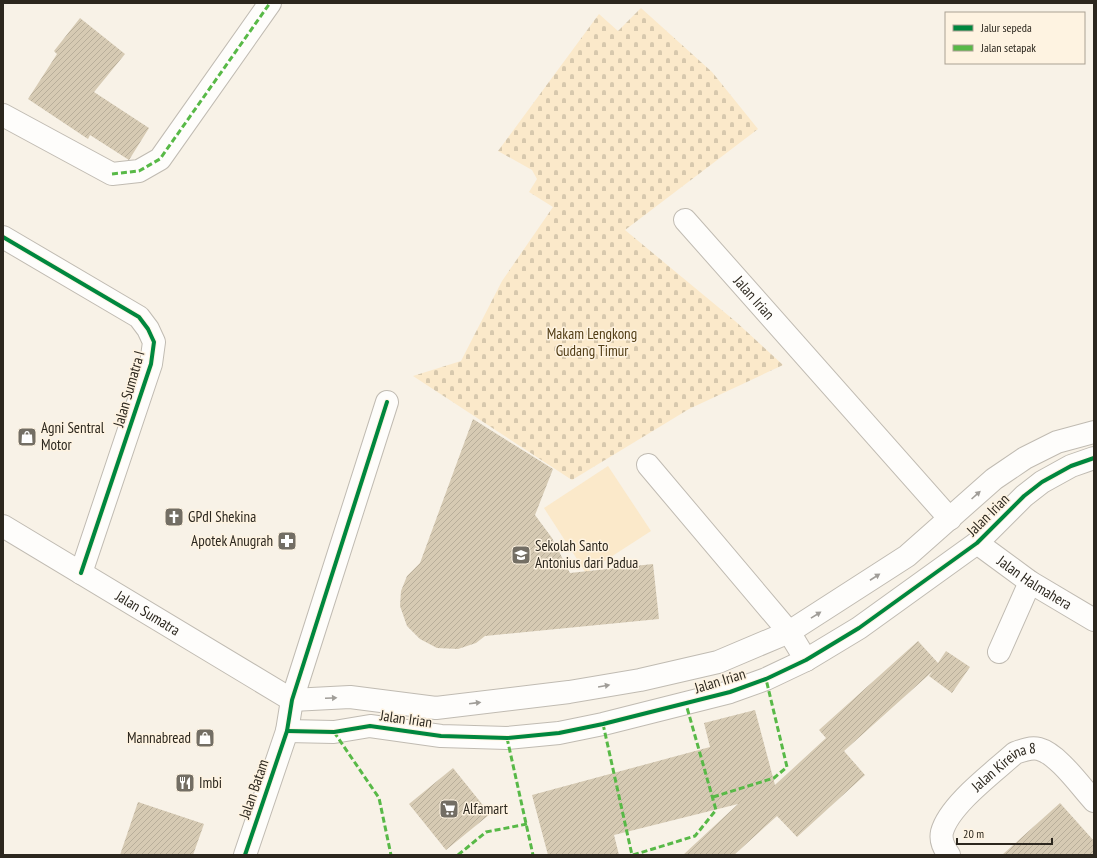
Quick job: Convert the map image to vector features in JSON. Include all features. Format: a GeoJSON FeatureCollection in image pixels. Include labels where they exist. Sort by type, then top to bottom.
{"type":"FeatureCollection","features":[{"type":"Feature","properties":{"kind":"street"},"geometry":{"type":"LineString","coordinates":[[3,115],[112,174],[139,171],[160,159],[270,3]]}},
{"type":"Feature","properties":{"kind":"street","name":"Jalan Irian"},"geometry":{"type":"LineString","coordinates":[[685,220],[950,519]]}},
{"type":"Feature","properties":{"kind":"street","name":"Jalan Sumatra I"},"geometry":{"type":"LineString","coordinates":[[3,237],[138,317],[148,329],[154,342],[151,364],[142,397],[81,573]]}},
{"type":"Feature","properties":{"kind":"street","name":"Jalan Batam"},"geometry":{"type":"LineString","coordinates":[[245,855],[286,731],[292,700],[387,402]]}},
{"type":"Feature","properties":{"kind":"street","name":"Jalan Irian"},"geometry":{"type":"LineString","coordinates":[[292,700],[350,698],[436,708],[569,692],[640,680],[718,662],[789,632],[907,556],[994,479],[1025,458],[1057,442],[1094,432]]}},
{"type":"Feature","properties":{"kind":"street"},"geometry":{"type":"LineString","coordinates":[[1057,442],[1070,466]]}},
{"type":"Feature","properties":{"kind":"street","name":"Jalan Irian"},"geometry":{"type":"LineString","coordinates":[[286,731],[334,732],[370,726],[441,736],[507,738],[559,732],[603,724],[730,692],[766,679],[806,660],[859,628],[977,543],[1024,496],[1042,482],[1070,466],[1094,458]]}},
{"type":"Feature","properties":{"kind":"street"},"geometry":{"type":"LineString","coordinates":[[648,465],[789,632],[806,660]]}},
{"type":"Feature","properties":{"kind":"street","name":"Jalan Sumatra"},"geometry":{"type":"LineString","coordinates":[[3,526],[292,700]]}},
{"type":"Feature","properties":{"kind":"street","name":"Jalan Halmahera"},"geometry":{"type":"LineString","coordinates":[[977,543],[1030,582],[1094,620]]}},
{"type":"Feature","properties":{"kind":"street"},"geometry":{"type":"LineString","coordinates":[[999,652],[1030,582]]}},
{"type":"Feature","properties":{"kind":"street"},"geometry":{"type":"LineString","coordinates":[[718,662],[730,692]]}},
{"type":"Feature","properties":{"kind":"street","name":"Jalan Kireina 8"},"geometry":{"type":"LineString","coordinates":[[949,855],[942,843],[942,833],[952,811],[1015,753],[1028,748],[1040,749],[1055,758],[1094,801]]}},
{"type":"Feature","properties":{"kind":"green space","name":"Makam Lengkong Gudang Timur"},"geometry":{"type":"Polygon","coordinates":[[[641,8],[712,72],[758,129],[625,230],[735,321],[783,365],[689,409],[572,480],[413,376],[461,361],[502,281],[553,207],[529,192],[537,179],[532,170],[498,151],[599,14],[618,31],[641,8]]]}},
{"type":"Feature","properties":{"kind":"green space"},"geometry":{"type":"Polygon","coordinates":[[[608,466],[651,531],[586,573],[544,508],[608,466]]]}},
{"type":"Feature","properties":{"kind":"building"},"geometry":{"type":"Polygon","coordinates":[[[80,18],[125,54],[94,92],[149,128],[129,160],[90,135],[88,139],[28,99],[57,54],[54,51],[80,18]]]}},
{"type":"Feature","properties":{"kind":"building"},"geometry":{"type":"Polygon","coordinates":[[[473,419],[553,469],[535,515],[552,538],[570,573],[653,564],[659,619],[485,636],[476,643],[458,649],[437,648],[420,639],[407,626],[400,606],[401,591],[407,576],[420,563],[473,419]]]}},
{"type":"Feature","properties":{"kind":"building"},"geometry":{"type":"Polygon","coordinates":[[[918,641],[938,663],[946,651],[970,667],[952,693],[929,676],[933,671],[844,751],[865,775],[797,837],[777,816],[734,855],[683,855],[738,804],[614,835],[619,855],[548,855],[532,795],[710,747],[704,723],[755,710],[775,785],[826,738],[819,730],[918,641]]]}},
{"type":"Feature","properties":{"kind":"building"},"geometry":{"type":"Polygon","coordinates":[[[453,768],[490,814],[446,850],[409,804],[453,768]]]}},
{"type":"Feature","properties":{"kind":"building"},"geometry":{"type":"Polygon","coordinates":[[[138,802],[204,824],[193,855],[120,855],[138,802]]]}},
{"type":"Feature","properties":{"kind":"building"},"geometry":{"type":"Polygon","coordinates":[[[1060,803],[1094,841],[1094,855],[1002,855],[1060,803]]]}},
{"type":"Feature","properties":{"kind":"marked path"},"geometry":{"type":"LineString","coordinates":[[112,174],[139,171],[160,159],[270,3]]}},
{"type":"Feature","properties":{"kind":"marked path"},"geometry":{"type":"LineString","coordinates":[[713,797],[774,778],[787,767],[766,679]]}},
{"type":"Feature","properties":{"kind":"marked path"},"geometry":{"type":"LineString","coordinates":[[633,855],[695,836],[716,810],[686,704]]}},
{"type":"Feature","properties":{"kind":"marked path"},"geometry":{"type":"LineString","coordinates":[[603,724],[632,855]]}},
{"type":"Feature","properties":{"kind":"marked path"},"geometry":{"type":"LineString","coordinates":[[334,732],[379,798],[391,855]]}},
{"type":"Feature","properties":{"kind":"marked path"},"geometry":{"type":"LineString","coordinates":[[507,738],[533,855]]}},
{"type":"Feature","properties":{"kind":"marked path"},"geometry":{"type":"LineString","coordinates":[[458,855],[486,832],[527,824]]}},
{"type":"Feature","properties":{"kind":"cycle path"},"geometry":{"type":"LineString","coordinates":[[3,237],[139,317],[148,329],[154,342],[151,364],[81,573]]}},
{"type":"Feature","properties":{"kind":"cycle path"},"geometry":{"type":"LineString","coordinates":[[245,855],[287,731],[292,700],[387,402]]}},
{"type":"Feature","properties":{"kind":"cycle path"},"geometry":{"type":"LineString","coordinates":[[287,731],[334,732],[370,726],[441,736],[507,738],[559,733],[603,724],[730,692],[766,679],[806,660],[859,628],[977,543],[1024,496],[1042,482],[1071,466],[1094,458]]}},
{"type":"Feature","properties":{"kind":"place","name":"Agni Sentral Motor"},"geometry":{"type":"Point","coordinates":[27,437]}},
{"type":"Feature","properties":{"kind":"place","name":"GPdI Shekina"},"geometry":{"type":"Point","coordinates":[174,517]}},
{"type":"Feature","properties":{"kind":"place","name":"Apotek Anugrah"},"geometry":{"type":"Point","coordinates":[287,541]}},
{"type":"Feature","properties":{"kind":"place","name":"Sekolah Santo Antonius dari Padua"},"geometry":{"type":"Point","coordinates":[521,555]}},
{"type":"Feature","properties":{"kind":"place","name":"Mannabread"},"geometry":{"type":"Point","coordinates":[205,738]}},
{"type":"Feature","properties":{"kind":"place","name":"Imbi"},"geometry":{"type":"Point","coordinates":[185,783]}},
{"type":"Feature","properties":{"kind":"place","name":"Alfamart"},"geometry":{"type":"Point","coordinates":[449,809]}}]}
